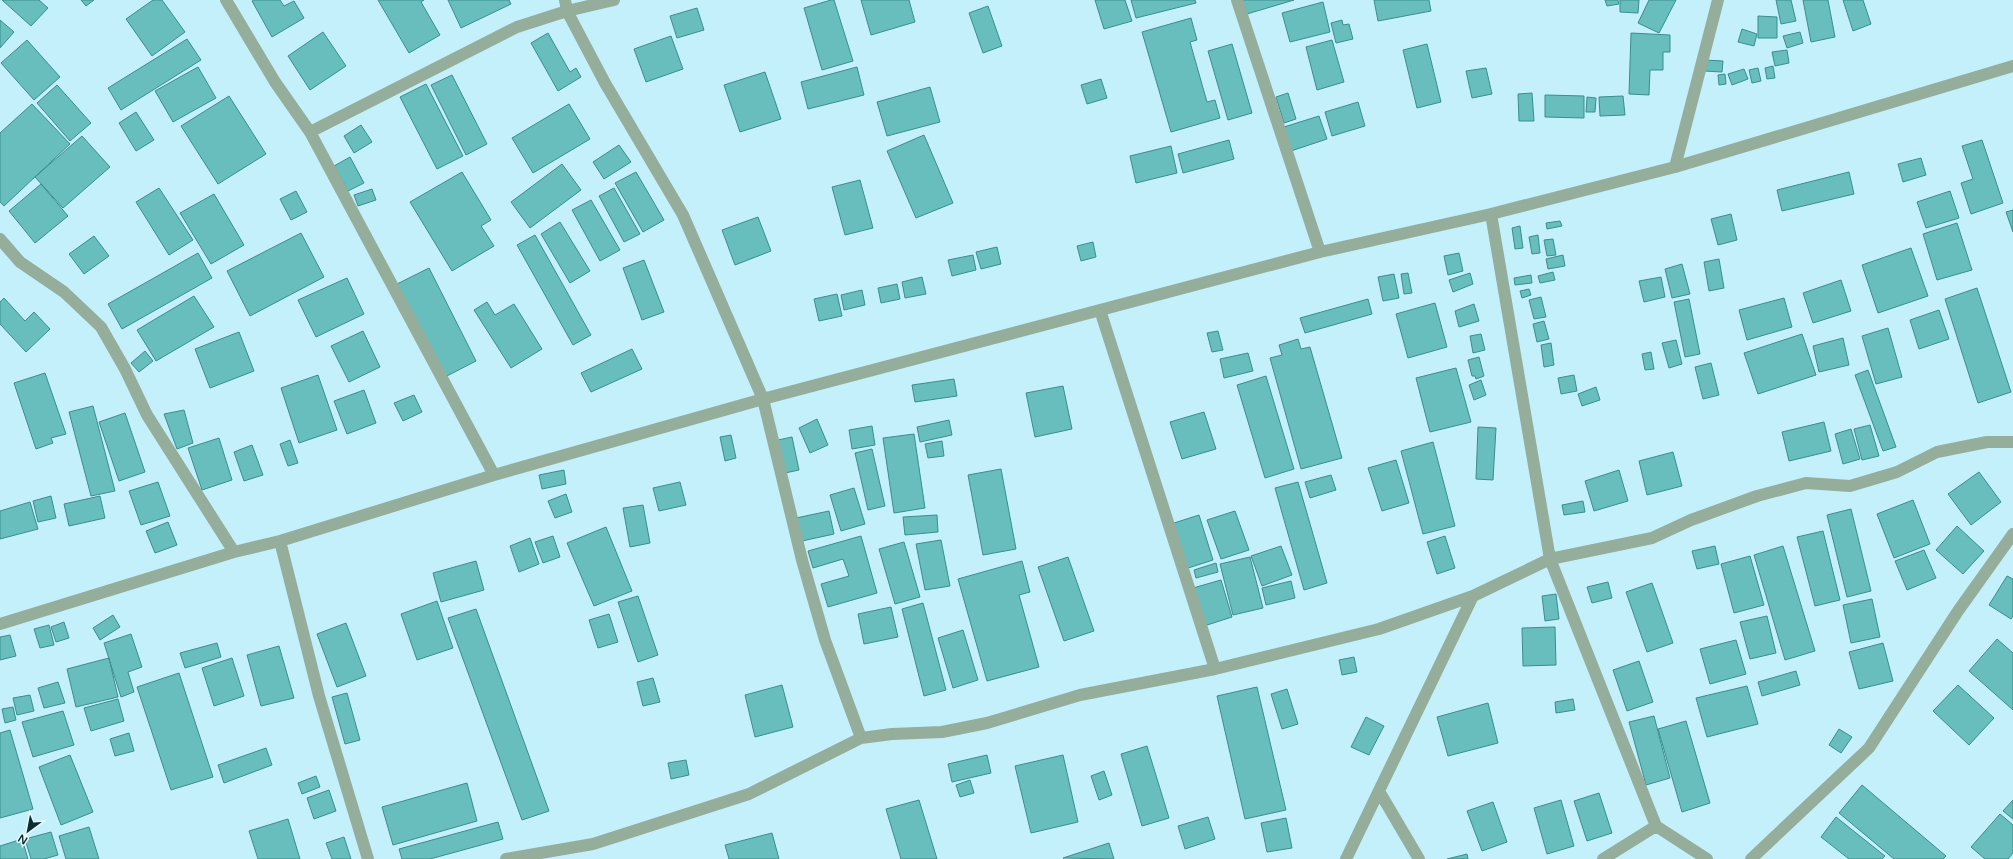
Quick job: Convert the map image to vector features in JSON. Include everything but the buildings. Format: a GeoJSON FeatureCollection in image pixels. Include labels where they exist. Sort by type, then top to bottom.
{"type":"FeatureCollection","features":[{"type":"Feature","properties":{"kind":"street"},"geometry":{"type":"LineString","coordinates":[[226,0],[275,82],[310,132],[494,475]]}},
{"type":"Feature","properties":{"kind":"street"},"geometry":{"type":"LineString","coordinates":[[310,132],[517,27],[566,6],[614,0]]}},
{"type":"Feature","properties":{"kind":"street"},"geometry":{"type":"LineString","coordinates":[[1237,0],[1320,252]]}},
{"type":"Feature","properties":{"kind":"street"},"geometry":{"type":"LineString","coordinates":[[1675,167],[1718,0]]}},
{"type":"Feature","properties":{"kind":"street"},"geometry":{"type":"LineString","coordinates":[[566,6],[605,83],[683,215],[764,399],[810,589],[825,640],[861,738]]}},
{"type":"Feature","properties":{"kind":"street"},"geometry":{"type":"LineString","coordinates":[[0,624],[234,552],[280,541],[494,475],[764,399],[1320,252],[1491,214],[1675,167],[2013,66]]}},
{"type":"Feature","properties":{"kind":"street"},"geometry":{"type":"LineString","coordinates":[[1491,214],[1550,559],[1656,826],[1706,859]]}},
{"type":"Feature","properties":{"kind":"street"},"geometry":{"type":"LineString","coordinates":[[0,239],[20,262],[64,292],[101,327],[125,369],[147,416],[234,552]]}},
{"type":"Feature","properties":{"kind":"street"},"geometry":{"type":"LineString","coordinates":[[1100,310],[1215,669]]}},
{"type":"Feature","properties":{"kind":"street"},"geometry":{"type":"LineString","coordinates":[[506,859],[593,844],[749,794],[861,738],[892,734],[942,732],[987,723],[1080,695],[1215,669],[1379,629],[1473,596],[1550,559],[1652,538],[1691,520],[1757,496],[1806,483],[1850,486],[1897,472],[1937,452],[1988,442],[2013,442]]}},
{"type":"Feature","properties":{"kind":"street"},"geometry":{"type":"LineString","coordinates":[[1751,859],[1869,748],[1958,611],[2013,534]]}},
{"type":"Feature","properties":{"kind":"street"},"geometry":{"type":"LineString","coordinates":[[280,541],[320,696],[368,859]]}},
{"type":"Feature","properties":{"kind":"street"},"geometry":{"type":"LineString","coordinates":[[1346,859],[1473,596]]}},
{"type":"Feature","properties":{"kind":"street"},"geometry":{"type":"LineString","coordinates":[[1379,791],[1419,859]]}},
{"type":"Feature","properties":{"kind":"street"},"geometry":{"type":"LineString","coordinates":[[1603,859],[1656,826]]}}]}
